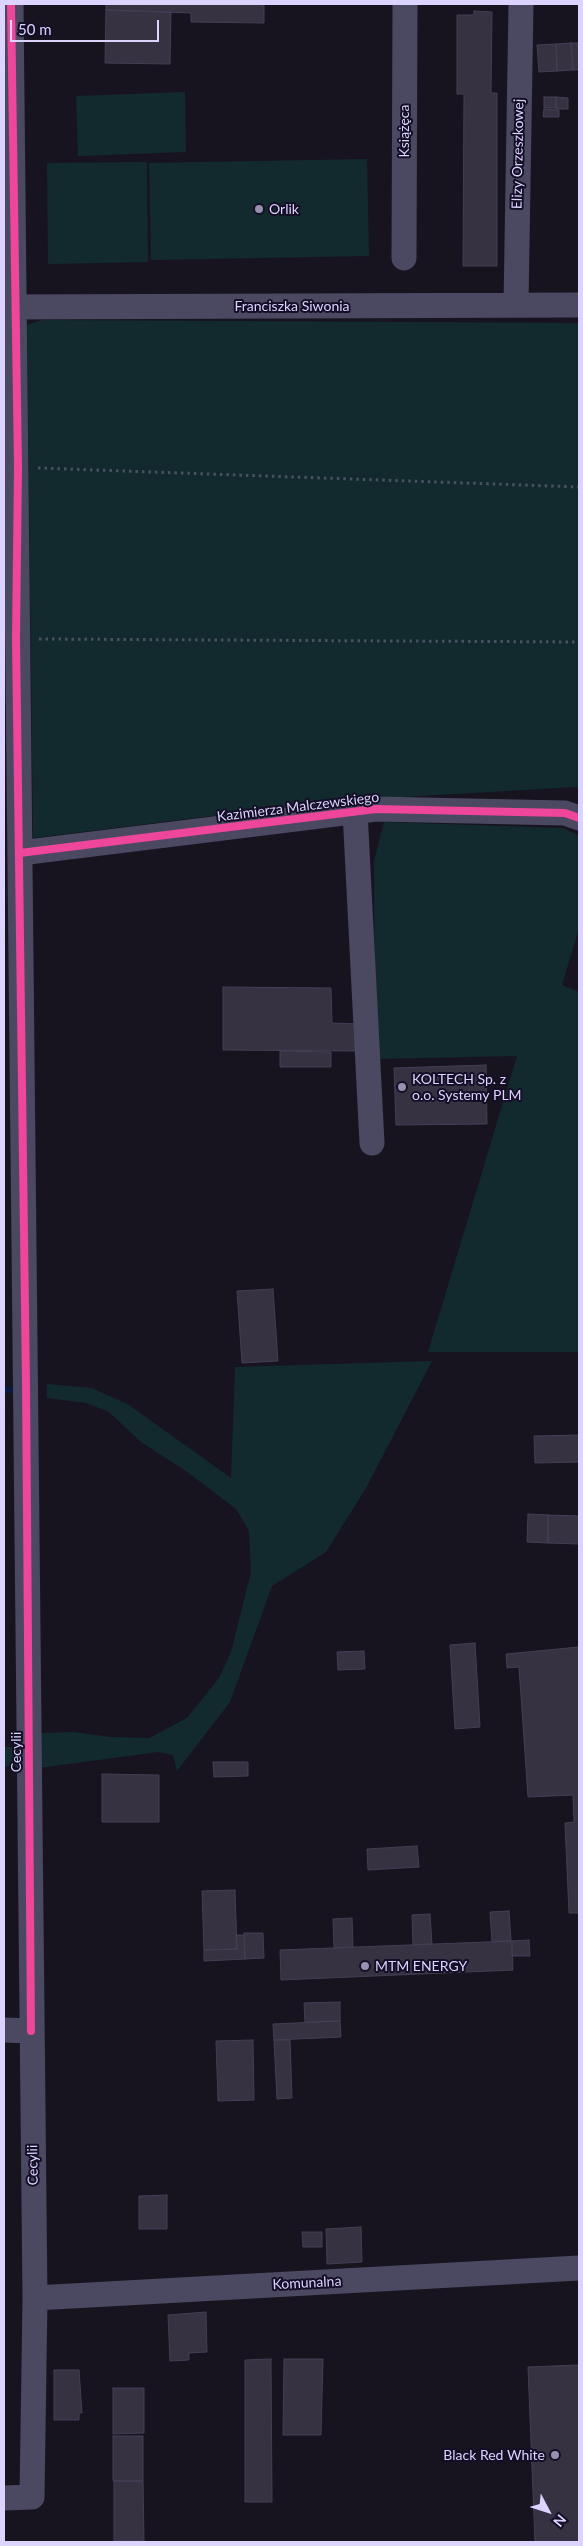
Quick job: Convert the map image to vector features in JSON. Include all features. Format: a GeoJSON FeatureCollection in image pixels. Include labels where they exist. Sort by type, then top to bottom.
{"type":"FeatureCollection","features":[{"type":"Feature","properties":{"kind":"street","name":"Cecylii"},"geometry":{"type":"LineString","coordinates":[[4,2498],[32,2497],[35,2298],[13,1024],[20,853],[16,639],[18,467],[9,307],[7,30],[11,4]]}},
{"type":"Feature","properties":{"kind":"street","name":"Książęca"},"geometry":{"type":"LineString","coordinates":[[404,258],[405,4]]}},
{"type":"Feature","properties":{"kind":"street","name":"Elizy Orzeszkowej"},"geometry":{"type":"LineString","coordinates":[[516,304],[521,4]]}},
{"type":"Feature","properties":{"kind":"street","name":"Franciszka Siwonia"},"geometry":{"type":"LineString","coordinates":[[9,307],[579,304]]}},
{"type":"Feature","properties":{"kind":"street","name":"Kazimierza Malczewskiego"},"geometry":{"type":"LineString","coordinates":[[20,853],[376,809],[565,813],[579,818]]}},
{"type":"Feature","properties":{"kind":"street"},"geometry":{"type":"LineString","coordinates":[[355,811],[372,1143]]}},
{"type":"Feature","properties":{"kind":"street"},"geometry":{"type":"LineString","coordinates":[[4,2030],[31,2031]]}},
{"type":"Feature","properties":{"kind":"street","name":"Komunalna"},"geometry":{"type":"LineString","coordinates":[[35,2298],[579,2268]]}},
{"type":"Feature","properties":{"kind":"path"},"geometry":{"type":"LineString","coordinates":[[18,467],[579,487]]}},
{"type":"Feature","properties":{"kind":"path"},"geometry":{"type":"LineString","coordinates":[[16,639],[579,642]]}},
{"type":"Feature","properties":{"kind":"green space"},"geometry":{"type":"Polygon","coordinates":[[[185,92],[186,152],[78,156],[76,96],[185,92]]]}},
{"type":"Feature","properties":{"kind":"green space","name":"Orlik"},"geometry":{"type":"Polygon","coordinates":[[[367,159],[369,256],[151,260],[149,163],[367,159]]]}},
{"type":"Feature","properties":{"kind":"green space"},"geometry":{"type":"Polygon","coordinates":[[[147,162],[148,262],[48,264],[47,163],[147,162]]]}},
{"type":"Feature","properties":{"kind":"green space"},"geometry":{"type":"Polygon","coordinates":[[[42,320],[579,323],[579,789],[576,787],[333,801],[33,838],[27,325],[42,320]]]}},
{"type":"Feature","properties":{"kind":"green space"},"geometry":{"type":"Polygon","coordinates":[[[384,822],[563,828],[579,836],[579,928],[562,985],[579,992],[579,1352],[428,1352],[517,1056],[375,1059],[374,861],[384,822]]]}},
{"type":"Feature","properties":{"kind":"green space"},"geometry":{"type":"Polygon","coordinates":[[[432,1361],[366,1488],[326,1552],[272,1586],[230,1702],[177,1771],[173,1755],[158,1752],[39,1768],[4,1766],[4,1747],[12,1747],[43,1733],[74,1732],[110,1737],[149,1738],[187,1718],[219,1678],[231,1652],[251,1572],[249,1531],[236,1509],[186,1471],[141,1442],[109,1412],[86,1403],[47,1398],[47,1384],[92,1388],[129,1405],[231,1478],[235,1367],[432,1361]]]}},
{"type":"Feature","properties":{"kind":"building"},"geometry":{"type":"Polygon","coordinates":[[[106,4],[264,4],[264,23],[191,22],[191,13],[106,10],[106,4]]]}},
{"type":"Feature","properties":{"kind":"building"},"geometry":{"type":"Polygon","coordinates":[[[106,10],[171,12],[170,64],[105,63],[106,10]]]}},
{"type":"Feature","properties":{"kind":"building"},"geometry":{"type":"Polygon","coordinates":[[[474,11],[492,12],[491,93],[497,93],[497,266],[463,266],[464,94],[457,94],[457,15],[474,15],[474,11]]]}},
{"type":"Feature","properties":{"kind":"building"},"geometry":{"type":"Polygon","coordinates":[[[571,43],[573,70],[557,71],[556,44],[571,43]]]}},
{"type":"Feature","properties":{"kind":"building"},"geometry":{"type":"Polygon","coordinates":[[[571,43],[579,43],[579,70],[573,70],[571,43]]]}},
{"type":"Feature","properties":{"kind":"building"},"geometry":{"type":"Polygon","coordinates":[[[556,44],[557,71],[539,72],[537,45],[556,44]]]}},
{"type":"Feature","properties":{"kind":"building"},"geometry":{"type":"Polygon","coordinates":[[[544,97],[556,97],[556,108],[544,108],[544,97]]]}},
{"type":"Feature","properties":{"kind":"building"},"geometry":{"type":"Polygon","coordinates":[[[556,97],[568,98],[568,109],[556,109],[556,97]]]}},
{"type":"Feature","properties":{"kind":"building"},"geometry":{"type":"Polygon","coordinates":[[[544,109],[559,110],[559,117],[543,117],[544,109]]]}},
{"type":"Feature","properties":{"kind":"building"},"geometry":{"type":"Polygon","coordinates":[[[223,987],[331,988],[332,1023],[359,1024],[359,1051],[223,1050],[223,987]]]}},
{"type":"Feature","properties":{"kind":"building"},"geometry":{"type":"Polygon","coordinates":[[[280,1051],[331,1052],[331,1067],[280,1067],[280,1051]]]}},
{"type":"Feature","properties":{"kind":"building"},"geometry":{"type":"Polygon","coordinates":[[[486,1065],[487,1124],[396,1125],[394,1068],[486,1065]]]}},
{"type":"Feature","properties":{"kind":"building"},"geometry":{"type":"Polygon","coordinates":[[[273,1289],[278,1361],[242,1363],[237,1291],[273,1289]]]}},
{"type":"Feature","properties":{"kind":"building"},"geometry":{"type":"Polygon","coordinates":[[[579,1435],[579,1462],[535,1463],[534,1436],[579,1435]]]}},
{"type":"Feature","properties":{"kind":"building"},"geometry":{"type":"Polygon","coordinates":[[[528,1514],[548,1515],[548,1543],[527,1542],[528,1514]]]}},
{"type":"Feature","properties":{"kind":"building"},"geometry":{"type":"Polygon","coordinates":[[[548,1515],[579,1516],[579,1544],[548,1543],[548,1515]]]}},
{"type":"Feature","properties":{"kind":"building"},"geometry":{"type":"Polygon","coordinates":[[[475,1643],[480,1727],[455,1729],[450,1645],[475,1643]]]}},
{"type":"Feature","properties":{"kind":"building"},"geometry":{"type":"Polygon","coordinates":[[[579,1647],[579,1913],[569,1913],[565,1823],[574,1822],[573,1795],[528,1797],[519,1667],[507,1668],[506,1654],[579,1647]]]}},
{"type":"Feature","properties":{"kind":"building"},"geometry":{"type":"Polygon","coordinates":[[[364,1651],[365,1669],[338,1670],[337,1652],[364,1651]]]}},
{"type":"Feature","properties":{"kind":"building"},"geometry":{"type":"Polygon","coordinates":[[[213,1762],[248,1762],[248,1776],[214,1777],[213,1762]]]}},
{"type":"Feature","properties":{"kind":"building"},"geometry":{"type":"Polygon","coordinates":[[[102,1774],[159,1775],[159,1822],[102,1822],[102,1774]]]}},
{"type":"Feature","properties":{"kind":"building"},"geometry":{"type":"Polygon","coordinates":[[[417,1846],[419,1867],[368,1870],[367,1849],[417,1846]]]}},
{"type":"Feature","properties":{"kind":"building"},"geometry":{"type":"Polygon","coordinates":[[[235,1890],[237,1949],[204,1950],[202,1891],[235,1890]]]}},
{"type":"Feature","properties":{"kind":"building"},"geometry":{"type":"Polygon","coordinates":[[[509,1911],[511,1941],[492,1942],[490,1912],[509,1911]]]}},
{"type":"Feature","properties":{"kind":"building"},"geometry":{"type":"Polygon","coordinates":[[[430,1914],[432,1944],[413,1945],[412,1915],[430,1914]]]}},
{"type":"Feature","properties":{"kind":"building"},"geometry":{"type":"Polygon","coordinates":[[[352,1918],[353,1947],[334,1948],[333,1919],[352,1918]]]}},
{"type":"Feature","properties":{"kind":"building"},"geometry":{"type":"Polygon","coordinates":[[[244,1933],[263,1933],[264,1958],[245,1959],[244,1933]]]}},
{"type":"Feature","properties":{"kind":"building"},"geometry":{"type":"Polygon","coordinates":[[[236,1935],[244,1935],[245,1959],[204,1961],[204,1950],[237,1949],[236,1935]]]}},
{"type":"Feature","properties":{"kind":"building"},"geometry":{"type":"Polygon","coordinates":[[[529,1940],[530,1956],[512,1956],[511,1941],[529,1940]]]}},
{"type":"Feature","properties":{"kind":"building"},"geometry":{"type":"Polygon","coordinates":[[[512,1941],[513,1970],[281,1980],[280,1950],[512,1941]]]}},
{"type":"Feature","properties":{"kind":"building"},"geometry":{"type":"Polygon","coordinates":[[[340,2002],[340,2021],[305,2022],[304,2003],[340,2002]]]}},
{"type":"Feature","properties":{"kind":"building"},"geometry":{"type":"Polygon","coordinates":[[[340,2021],[341,2037],[274,2040],[273,2024],[340,2021]]]}},
{"type":"Feature","properties":{"kind":"building"},"geometry":{"type":"Polygon","coordinates":[[[253,2040],[254,2100],[218,2101],[216,2041],[253,2040]]]}},
{"type":"Feature","properties":{"kind":"building"},"geometry":{"type":"Polygon","coordinates":[[[274,2040],[290,2040],[292,2098],[277,2099],[274,2040]]]}},
{"type":"Feature","properties":{"kind":"building"},"geometry":{"type":"Polygon","coordinates":[[[167,2195],[167,2229],[139,2229],[139,2196],[167,2195]]]}},
{"type":"Feature","properties":{"kind":"building"},"geometry":{"type":"Polygon","coordinates":[[[361,2227],[362,2262],[327,2264],[326,2229],[361,2227]]]}},
{"type":"Feature","properties":{"kind":"building"},"geometry":{"type":"Polygon","coordinates":[[[302,2232],[322,2232],[322,2247],[303,2247],[302,2232]]]}},
{"type":"Feature","properties":{"kind":"building"},"geometry":{"type":"Polygon","coordinates":[[[206,2312],[207,2352],[189,2353],[189,2360],[170,2361],[168,2315],[206,2312]]]}},
{"type":"Feature","properties":{"kind":"building"},"geometry":{"type":"Polygon","coordinates":[[[271,2359],[272,2502],[245,2502],[245,2360],[271,2359]]]}},
{"type":"Feature","properties":{"kind":"building"},"geometry":{"type":"Polygon","coordinates":[[[284,2359],[323,2359],[321,2435],[283,2435],[284,2359]]]}},
{"type":"Feature","properties":{"kind":"building","name":"Black Red White"},"geometry":{"type":"Polygon","coordinates":[[[579,2365],[579,2542],[535,2542],[528,2367],[579,2365]]]}},
{"type":"Feature","properties":{"kind":"building"},"geometry":{"type":"Polygon","coordinates":[[[54,2370],[79,2370],[82,2413],[79,2413],[79,2420],[54,2420],[54,2370]]]}},
{"type":"Feature","properties":{"kind":"building"},"geometry":{"type":"Polygon","coordinates":[[[113,2388],[144,2388],[144,2433],[113,2434],[113,2388]]]}},
{"type":"Feature","properties":{"kind":"building"},"geometry":{"type":"Polygon","coordinates":[[[113,2436],[143,2436],[143,2481],[113,2481],[113,2436]]]}},
{"type":"Feature","properties":{"kind":"building"},"geometry":{"type":"Polygon","coordinates":[[[114,2481],[143,2481],[144,2541],[114,2541],[114,2481]]]}},
{"type":"Feature","properties":{"kind":"waterway"},"geometry":{"type":"LineString","coordinates":[[4,1389],[15,1391]]}},
{"type":"Feature","properties":{"kind":"cycle path"},"geometry":{"type":"LineString","coordinates":[[11,4],[18,467],[16,639],[26,1383],[31,2031]]}},
{"type":"Feature","properties":{"kind":"cycle path"},"geometry":{"type":"LineString","coordinates":[[20,853],[376,809],[565,813],[579,818]]}},
{"type":"Feature","properties":{"kind":"place","name":"Orlik"},"geometry":{"type":"Point","coordinates":[259,209]}},
{"type":"Feature","properties":{"kind":"place","name":"KOLTECH Sp. z o.o. Systemy PLM"},"geometry":{"type":"Point","coordinates":[402,1087]}},
{"type":"Feature","properties":{"kind":"place","name":"MTM ENERGY"},"geometry":{"type":"Point","coordinates":[365,1966]}},
{"type":"Feature","properties":{"kind":"place","name":"Black Red White"},"geometry":{"type":"Point","coordinates":[555,2455]}}]}
